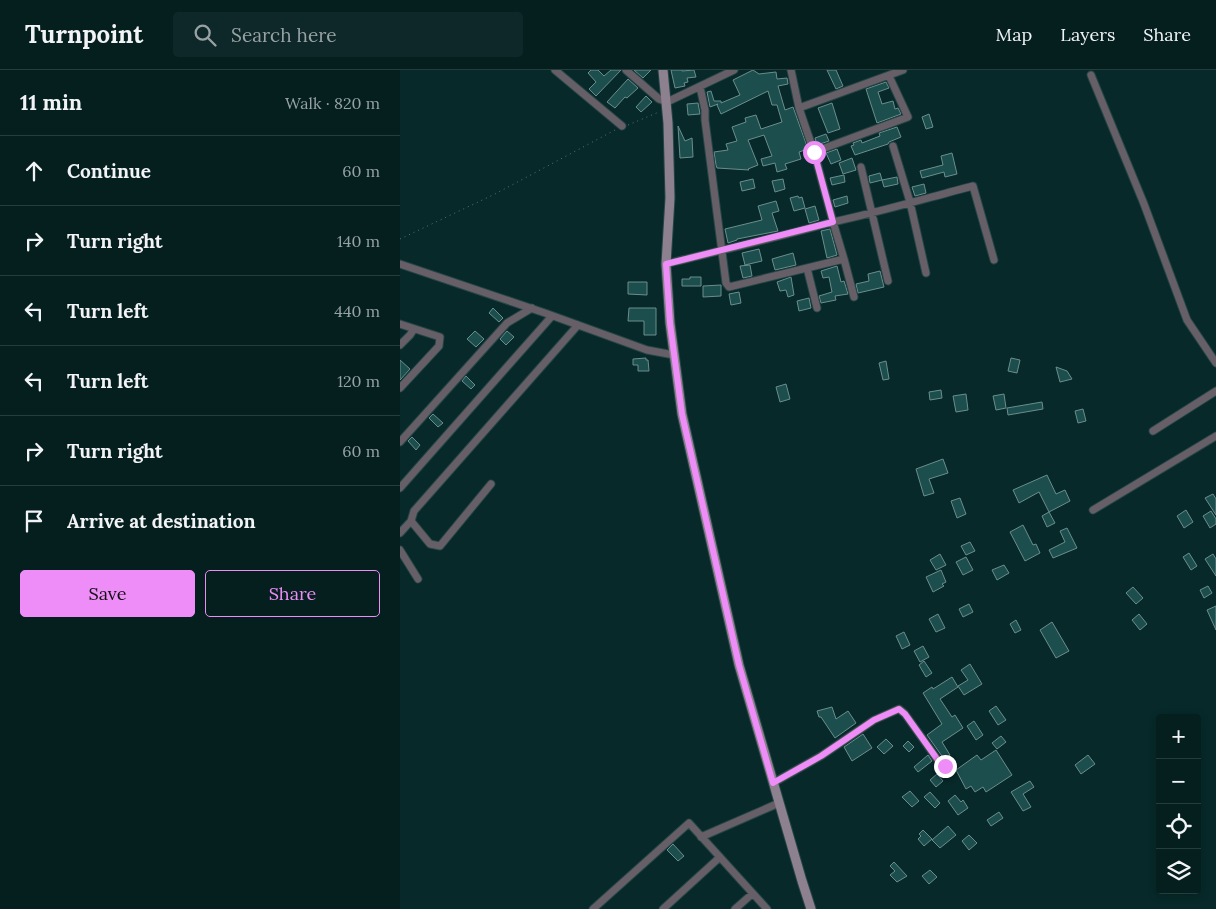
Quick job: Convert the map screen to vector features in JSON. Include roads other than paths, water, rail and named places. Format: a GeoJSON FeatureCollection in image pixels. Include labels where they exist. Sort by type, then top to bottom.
{"type":"FeatureCollection","features":[{"type":"Feature","properties":{"kind":"street"},"geometry":{"type":"LineString","coordinates":[[555,70],[622,126]]}},
{"type":"Feature","properties":{"kind":"street"},"geometry":{"type":"LineString","coordinates":[[626,70],[658,99],[667,102],[734,70]]}},
{"type":"Feature","properties":{"kind":"street"},"geometry":{"type":"LineString","coordinates":[[663,70],[667,102],[670,198],[666,264],[670,323],[682,414],[736,655],[811,909]]}},
{"type":"Feature","properties":{"kind":"street"},"geometry":{"type":"LineString","coordinates":[[791,70],[798,108],[814,152],[854,297]]}},
{"type":"Feature","properties":{"kind":"street"},"geometry":{"type":"LineString","coordinates":[[798,108],[903,70]]}},
{"type":"Feature","properties":{"kind":"street"},"geometry":{"type":"LineString","coordinates":[[1091,75],[1144,204],[1187,320],[1216,362]]}},
{"type":"Feature","properties":{"kind":"street"},"geometry":{"type":"LineString","coordinates":[[814,152],[908,117],[889,76]]}},
{"type":"Feature","properties":{"kind":"street"},"geometry":{"type":"LineString","coordinates":[[700,87],[705,110],[726,283],[729,287],[844,259]]}},
{"type":"Feature","properties":{"kind":"street"},"geometry":{"type":"LineString","coordinates":[[893,146],[910,202],[926,273]]}},
{"type":"Feature","properties":{"kind":"street"},"geometry":{"type":"LineString","coordinates":[[861,167],[888,281]]}},
{"type":"Feature","properties":{"kind":"street"},"geometry":{"type":"LineString","coordinates":[[666,264],[872,214],[973,186],[994,260]]}},
{"type":"Feature","properties":{"kind":"street"},"geometry":{"type":"LineString","coordinates":[[400,264],[532,308],[647,350],[674,355]]}},
{"type":"Feature","properties":{"kind":"street"},"geometry":{"type":"LineString","coordinates":[[807,268],[817,308]]}},
{"type":"Feature","properties":{"kind":"street"},"geometry":{"type":"LineString","coordinates":[[400,442],[507,323],[532,308]]}},
{"type":"Feature","properties":{"kind":"street"},"geometry":{"type":"LineString","coordinates":[[400,488],[552,316]]}},
{"type":"Feature","properties":{"kind":"street"},"geometry":{"type":"LineString","coordinates":[[400,324],[440,337],[439,346],[400,388]]}},
{"type":"Feature","properties":{"kind":"street"},"geometry":{"type":"LineString","coordinates":[[400,534],[411,521],[414,511],[578,325]]}},
{"type":"Feature","properties":{"kind":"street"},"geometry":{"type":"LineString","coordinates":[[400,345],[414,329]]}},
{"type":"Feature","properties":{"kind":"street"},"geometry":{"type":"LineString","coordinates":[[1153,432],[1216,391]]}},
{"type":"Feature","properties":{"kind":"street"},"geometry":{"type":"LineString","coordinates":[[1093,510],[1216,436]]}},
{"type":"Feature","properties":{"kind":"street"},"geometry":{"type":"LineString","coordinates":[[411,521],[430,544],[440,546],[491,484]]}},
{"type":"Feature","properties":{"kind":"street"},"geometry":{"type":"LineString","coordinates":[[400,550],[418,579]]}},
{"type":"Feature","properties":{"kind":"street"},"geometry":{"type":"LineString","coordinates":[[773,783],[821,756],[874,720],[899,709],[905,714],[940,763],[945,766]]}},
{"type":"Feature","properties":{"kind":"street"},"geometry":{"type":"LineString","coordinates":[[701,837],[779,803]]}},
{"type":"Feature","properties":{"kind":"street"},"geometry":{"type":"LineString","coordinates":[[593,909],[689,823],[766,909]]}},
{"type":"Feature","properties":{"kind":"street"},"geometry":{"type":"LineString","coordinates":[[663,909],[720,857]]}},
{"type":"Feature","properties":{"kind":"street"},"geometry":{"type":"LineString","coordinates":[[735,909],[752,894]]}}]}
